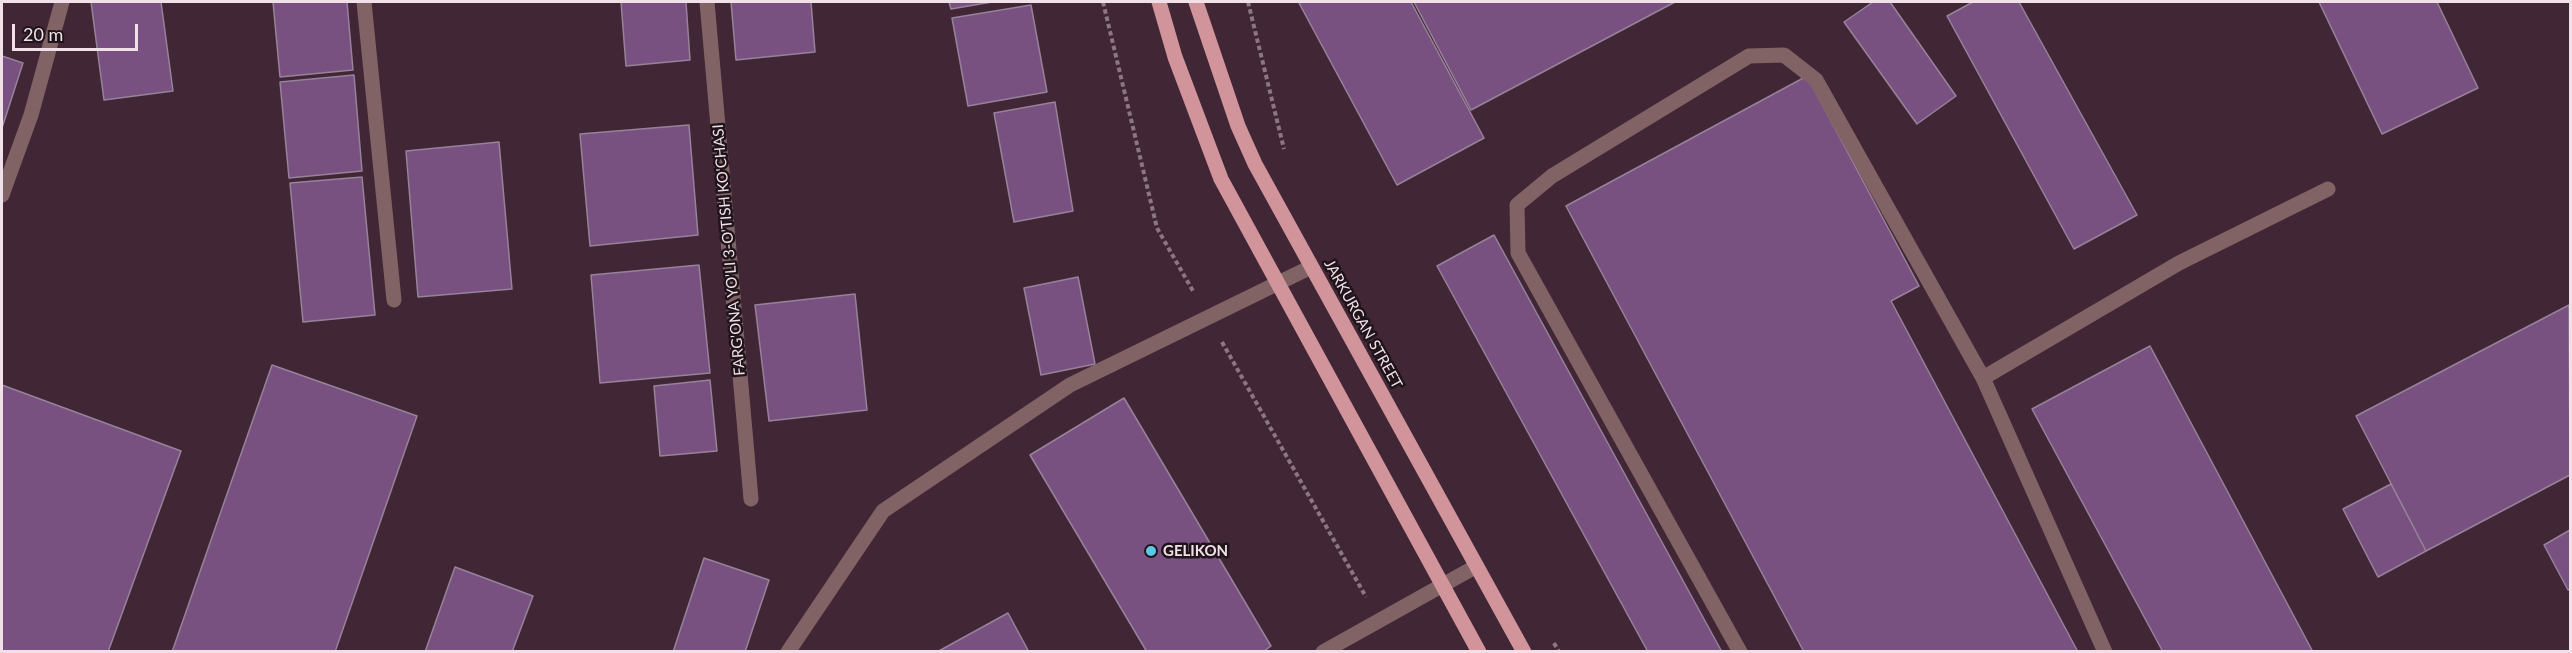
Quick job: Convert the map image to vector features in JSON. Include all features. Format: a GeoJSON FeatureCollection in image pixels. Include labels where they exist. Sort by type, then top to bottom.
{"type":"FeatureCollection","features":[{"type":"Feature","properties":{"kind":"main road"},"geometry":{"type":"LineString","coordinates":[[1159,2],[1175,57],[1221,179],[1479,651]]}},
{"type":"Feature","properties":{"kind":"main road","name":"JARKURGAN STREET"},"geometry":{"type":"LineString","coordinates":[[1196,2],[1238,126],[1255,164],[1475,567],[1524,651]]}},
{"type":"Feature","properties":{"kind":"street"},"geometry":{"type":"LineString","coordinates":[[2,195],[31,116],[62,2]]}},
{"type":"Feature","properties":{"kind":"street"},"geometry":{"type":"LineString","coordinates":[[364,2],[394,300]]}},
{"type":"Feature","properties":{"kind":"street","name":"FARG'ONA YO'LI 3-O'TISH KO'CHASI"},"geometry":{"type":"LineString","coordinates":[[707,2],[751,499]]}},
{"type":"Feature","properties":{"kind":"street"},"geometry":{"type":"LineString","coordinates":[[1740,651],[1518,253],[1517,205],[1552,176],[1749,56],[1784,55],[1816,80],[1983,378],[2105,651]]}},
{"type":"Feature","properties":{"kind":"street"},"geometry":{"type":"LineString","coordinates":[[1983,378],[2179,263],[2328,189]]}},
{"type":"Feature","properties":{"kind":"street"},"geometry":{"type":"LineString","coordinates":[[788,651],[883,511],[1070,385],[1311,267]]}},
{"type":"Feature","properties":{"kind":"street"},"geometry":{"type":"LineString","coordinates":[[1323,651],[1475,567]]}},
{"type":"Feature","properties":{"kind":"path"},"geometry":{"type":"LineString","coordinates":[[1248,2],[1283,147],[1288,158]]}},
{"type":"Feature","properties":{"kind":"path"},"geometry":{"type":"LineString","coordinates":[[1553,641],[1559,651]]}},
{"type":"Feature","properties":{"kind":"building"},"geometry":{"type":"Polygon","coordinates":[[[91,2],[161,2],[173,91],[104,100],[91,2]]]}},
{"type":"Feature","properties":{"kind":"building"},"geometry":{"type":"Polygon","coordinates":[[[273,2],[347,2],[353,70],[280,77],[273,2]]]}},
{"type":"Feature","properties":{"kind":"building"},"geometry":{"type":"Polygon","coordinates":[[[621,2],[686,2],[690,60],[626,66],[621,2]]]}},
{"type":"Feature","properties":{"kind":"building"},"geometry":{"type":"Polygon","coordinates":[[[731,2],[811,2],[815,52],[736,60],[731,2]]]}},
{"type":"Feature","properties":{"kind":"building"},"geometry":{"type":"Polygon","coordinates":[[[949,2],[992,2],[951,9],[949,2]]]}},
{"type":"Feature","properties":{"kind":"building"},"geometry":{"type":"Polygon","coordinates":[[[1411,2],[1484,138],[1397,185],[1299,3],[1411,2]]]}},
{"type":"Feature","properties":{"kind":"building"},"geometry":{"type":"Polygon","coordinates":[[[1414,2],[1675,2],[1471,110],[1414,2]]]}},
{"type":"Feature","properties":{"kind":"building"},"geometry":{"type":"Polygon","coordinates":[[[1873,2],[1890,2],[1956,96],[1917,124],[1844,22],[1873,2]]]}},
{"type":"Feature","properties":{"kind":"building"},"geometry":{"type":"Polygon","coordinates":[[[1973,2],[2019,2],[2137,215],[2074,249],[1947,16],[1973,2]]]}},
{"type":"Feature","properties":{"kind":"building"},"geometry":{"type":"Polygon","coordinates":[[[2319,2],[2437,2],[2478,88],[2382,134],[2319,2]]]}},
{"type":"Feature","properties":{"kind":"building"},"geometry":{"type":"Polygon","coordinates":[[[1031,5],[1047,92],[968,106],[952,18],[1031,5]]]}},
{"type":"Feature","properties":{"kind":"building"},"geometry":{"type":"Polygon","coordinates":[[[2,56],[23,63],[2,128],[2,56]]]}},
{"type":"Feature","properties":{"kind":"building"},"geometry":{"type":"Polygon","coordinates":[[[354,75],[362,171],[289,178],[280,82],[354,75]]]}},
{"type":"Feature","properties":{"kind":"building"},"geometry":{"type":"Polygon","coordinates":[[[1807,76],[1919,286],[1891,301],[2078,652],[1804,652],[1566,206],[1807,76]]]}},
{"type":"Feature","properties":{"kind":"building"},"geometry":{"type":"Polygon","coordinates":[[[1055,102],[1073,211],[1014,222],[994,113],[1055,102]]]}},
{"type":"Feature","properties":{"kind":"building"},"geometry":{"type":"Polygon","coordinates":[[[689,125],[698,235],[590,246],[580,134],[689,125]]]}},
{"type":"Feature","properties":{"kind":"building"},"geometry":{"type":"Polygon","coordinates":[[[499,142],[512,289],[418,297],[406,151],[499,142]]]}},
{"type":"Feature","properties":{"kind":"building"},"geometry":{"type":"Polygon","coordinates":[[[362,177],[375,315],[303,322],[290,183],[362,177]]]}},
{"type":"Feature","properties":{"kind":"building"},"geometry":{"type":"Polygon","coordinates":[[[1494,235],[1722,652],[1648,652],[1437,266],[1494,235]]]}},
{"type":"Feature","properties":{"kind":"building"},"geometry":{"type":"Polygon","coordinates":[[[699,265],[710,373],[600,383],[591,275],[699,265]]]}},
{"type":"Feature","properties":{"kind":"building"},"geometry":{"type":"Polygon","coordinates":[[[1078,277],[1095,364],[1041,375],[1024,288],[1078,277]]]}},
{"type":"Feature","properties":{"kind":"building"},"geometry":{"type":"Polygon","coordinates":[[[855,294],[867,410],[769,421],[755,305],[855,294]]]}},
{"type":"Feature","properties":{"kind":"building"},"geometry":{"type":"Polygon","coordinates":[[[2569,305],[2570,475],[2426,551],[2356,416],[2569,305]]]}},
{"type":"Feature","properties":{"kind":"building"},"geometry":{"type":"Polygon","coordinates":[[[2150,346],[2313,652],[2163,652],[2032,409],[2150,346]]]}},
{"type":"Feature","properties":{"kind":"building"},"geometry":{"type":"Polygon","coordinates":[[[272,365],[417,416],[335,652],[172,652],[272,365]]]}},
{"type":"Feature","properties":{"kind":"building"},"geometry":{"type":"Polygon","coordinates":[[[710,380],[717,451],[660,456],[654,386],[710,380]]]}},
{"type":"Feature","properties":{"kind":"building"},"geometry":{"type":"Polygon","coordinates":[[[2,385],[181,451],[108,652],[2,652],[2,385]]]}},
{"type":"Feature","properties":{"kind":"building","name":"GELIKON"},"geometry":{"type":"Polygon","coordinates":[[[1124,398],[1271,646],[1263,652],[1147,652],[1030,455],[1124,398]]]}},
{"type":"Feature","properties":{"kind":"building"},"geometry":{"type":"Polygon","coordinates":[[[2391,484],[2426,551],[2378,577],[2343,509],[2391,484]]]}},
{"type":"Feature","properties":{"kind":"building"},"geometry":{"type":"Polygon","coordinates":[[[2570,530],[2570,589],[2568,590],[2544,545],[2570,530]]]}},
{"type":"Feature","properties":{"kind":"building"},"geometry":{"type":"Polygon","coordinates":[[[704,558],[769,580],[745,652],[673,652],[704,558]]]}},
{"type":"Feature","properties":{"kind":"building"},"geometry":{"type":"Polygon","coordinates":[[[455,567],[533,596],[512,652],[425,652],[455,567]]]}},
{"type":"Feature","properties":{"kind":"building"},"geometry":{"type":"Polygon","coordinates":[[[1008,613],[1029,652],[937,652],[1008,613]]]}},
{"type":"Feature","properties":{"kind":"place","name":"GELIKON"},"geometry":{"type":"Point","coordinates":[1151,551]}}]}
